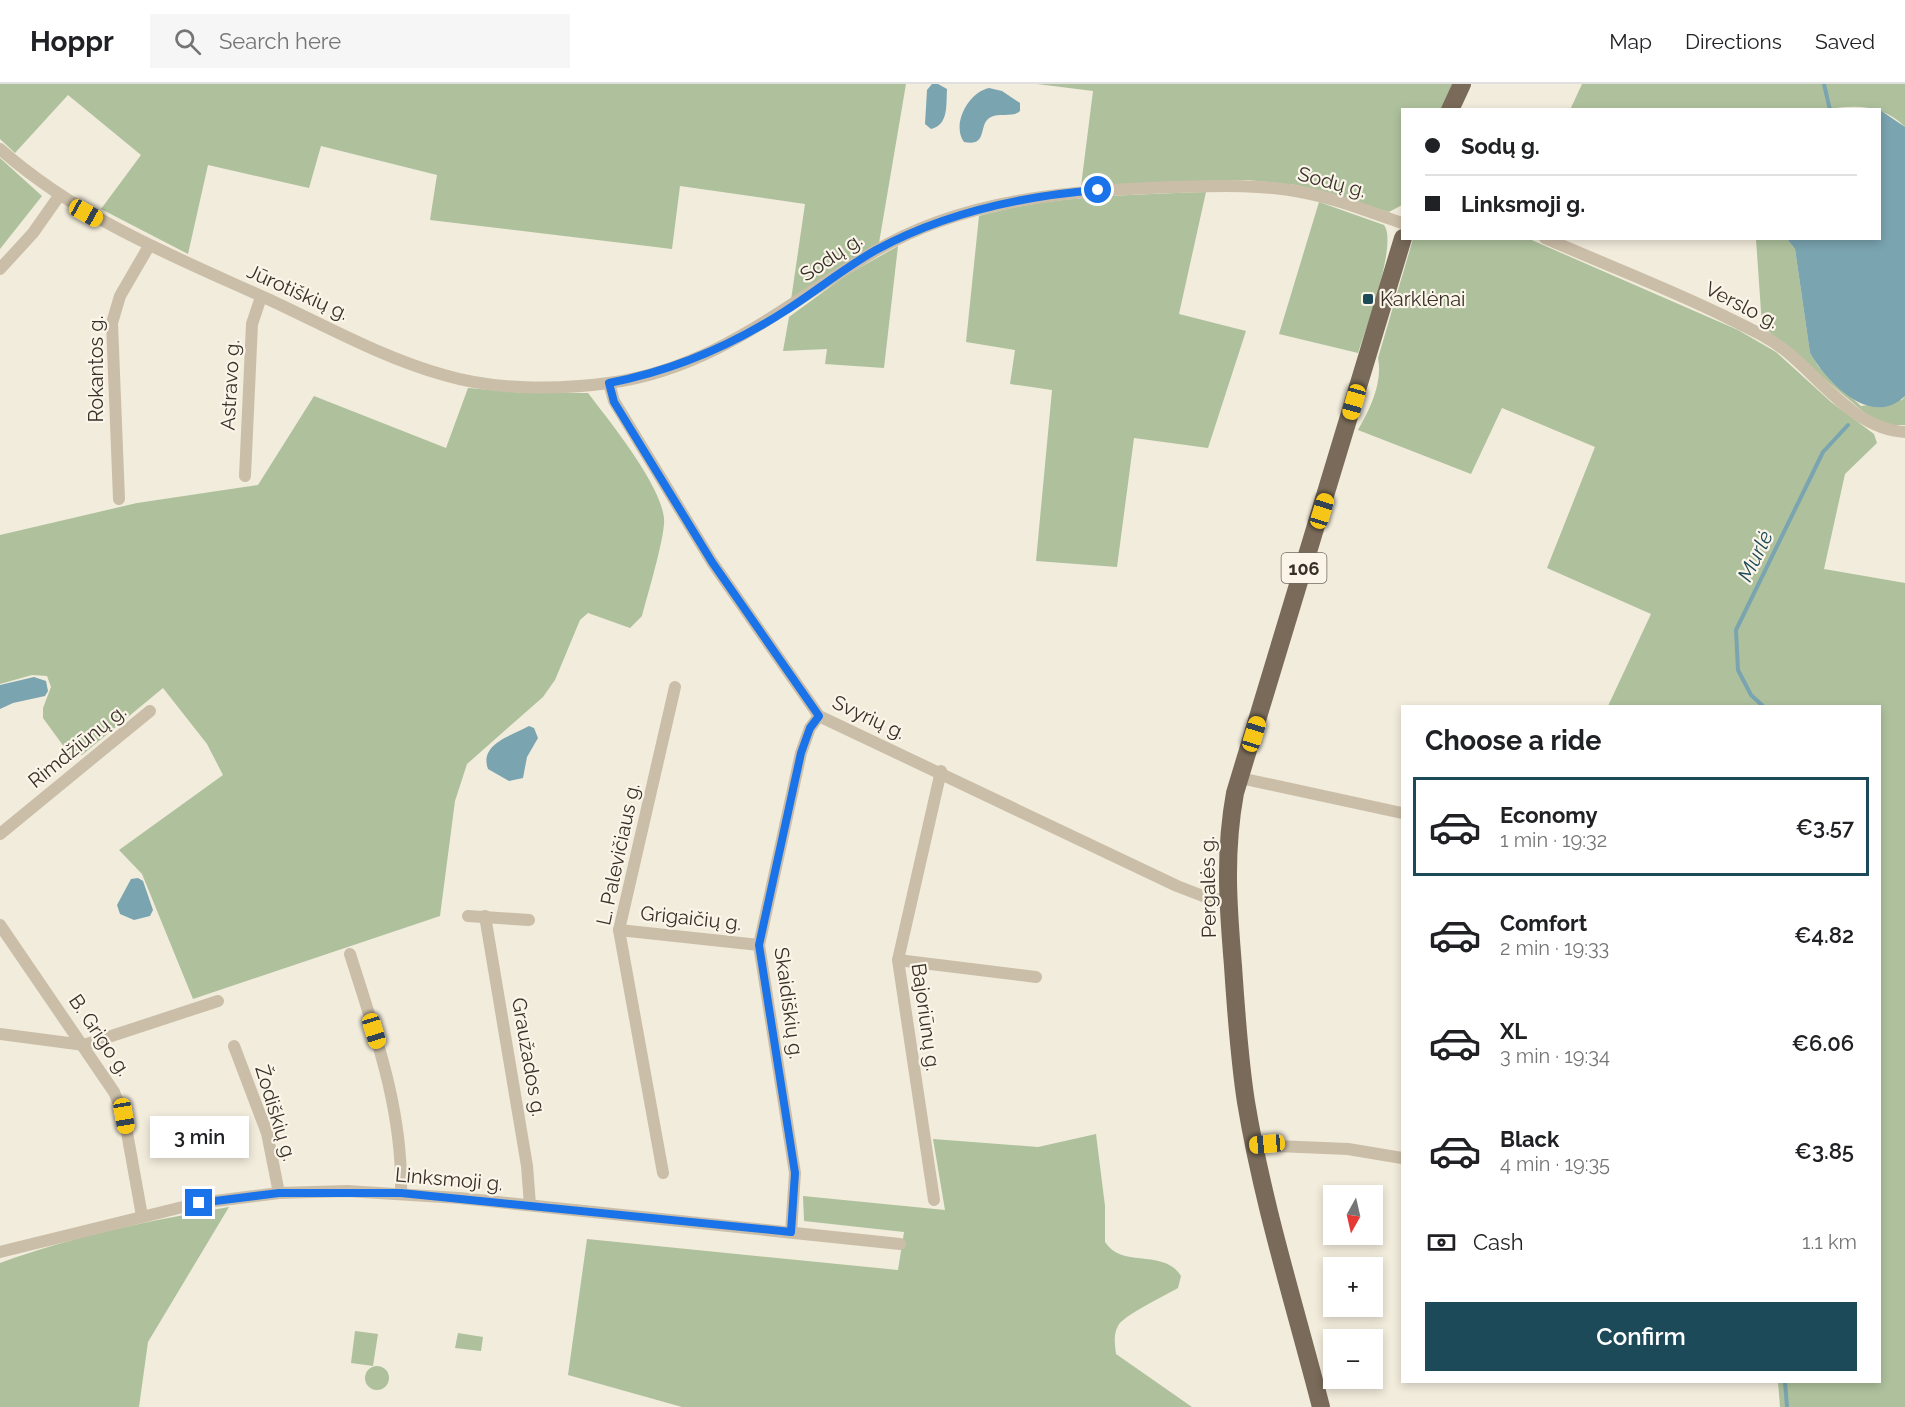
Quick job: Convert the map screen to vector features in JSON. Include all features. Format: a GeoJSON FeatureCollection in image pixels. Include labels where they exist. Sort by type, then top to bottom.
{"type":"FeatureCollection","features":[{"type":"Feature","properties":{"kind":"main road"},"geometry":{"type":"LineString","coordinates":[[1451,108],[1462,84]]}},
{"type":"Feature","properties":{"kind":"main road","name":"Pergalės g."},"geometry":{"type":"LineString","coordinates":[[1321,1407],[1254,1145],[1239,1053],[1228,901],[1227,848],[1240,778],[1402,240]]}},
{"type":"Feature","properties":{"kind":"street","name":"Jūrotiškių g."},"geometry":{"type":"LineString","coordinates":[[0,149],[33,178],[86,213],[149,246],[402,361],[442,375],[505,385],[609,383]]}},
{"type":"Feature","properties":{"kind":"street","name":"Sodų g."},"geometry":{"type":"LineString","coordinates":[[609,383],[677,365],[748,334],[874,251],[902,237],[968,213],[1025,199],[1098,190],[1248,186],[1304,192],[1401,223]]}},
{"type":"Feature","properties":{"kind":"street"},"geometry":{"type":"LineString","coordinates":[[0,269],[33,233],[59,196]]}},
{"type":"Feature","properties":{"kind":"street","name":"Verslo g."},"geometry":{"type":"LineString","coordinates":[[1550,240],[1702,306],[1765,337],[1785,350],[1868,420],[1891,430],[1905,432]]}},
{"type":"Feature","properties":{"kind":"street","name":"Rokantos g."},"geometry":{"type":"LineString","coordinates":[[119,500],[112,323],[120,296],[149,246]]}},
{"type":"Feature","properties":{"kind":"street","name":"Astravo g."},"geometry":{"type":"LineString","coordinates":[[245,476],[252,324],[261,297]]}},
{"type":"Feature","properties":{"kind":"street","name":"Svyrių g."},"geometry":{"type":"LineString","coordinates":[[609,383],[614,402],[712,562],[819,716],[941,771],[1177,886],[1208,898],[1228,901]]}},
{"type":"Feature","properties":{"kind":"street","name":"L. Palevičiaus g."},"geometry":{"type":"LineString","coordinates":[[663,1173],[619,930],[675,687]]}},
{"type":"Feature","properties":{"kind":"street","name":"Rimdžiūnų g."},"geometry":{"type":"LineString","coordinates":[[0,834],[150,711]]}},
{"type":"Feature","properties":{"kind":"street","name":"Skaidiškių g."},"geometry":{"type":"LineString","coordinates":[[791,1232],[795,1173],[759,945],[801,753],[810,728],[819,716]]}},
{"type":"Feature","properties":{"kind":"street","name":"Bajoriūnų g."},"geometry":{"type":"LineString","coordinates":[[934,1200],[898,960],[941,771]]}},
{"type":"Feature","properties":{"kind":"street"},"geometry":{"type":"LineString","coordinates":[[1240,778],[1401,813]]}},
{"type":"Feature","properties":{"kind":"street"},"geometry":{"type":"LineString","coordinates":[[468,916],[528,920]]}},
{"type":"Feature","properties":{"kind":"street","name":"Graužados g."},"geometry":{"type":"LineString","coordinates":[[485,916],[527,1166],[530,1205]]}},
{"type":"Feature","properties":{"kind":"street","name":"B. Grigo g."},"geometry":{"type":"LineString","coordinates":[[0,925],[114,1092],[124,1116],[142,1216]]}},
{"type":"Feature","properties":{"kind":"street","name":"Grigaičių g."},"geometry":{"type":"LineString","coordinates":[[619,930],[759,945]]}},
{"type":"Feature","properties":{"kind":"street"},"geometry":{"type":"LineString","coordinates":[[351,954],[380,1050],[398,1122],[402,1161],[401,1193]]}},
{"type":"Feature","properties":{"kind":"street"},"geometry":{"type":"LineString","coordinates":[[898,960],[1036,977]]}},
{"type":"Feature","properties":{"kind":"street"},"geometry":{"type":"LineString","coordinates":[[0,1034],[84,1045],[218,1001]]}},
{"type":"Feature","properties":{"kind":"street","name":"Žodiškių g."},"geometry":{"type":"LineString","coordinates":[[234,1046],[267,1133],[279,1193]]}},
{"type":"Feature","properties":{"kind":"street"},"geometry":{"type":"LineString","coordinates":[[1254,1145],[1348,1149],[1401,1158]]}},
{"type":"Feature","properties":{"kind":"street","name":"Linksmoji g."},"geometry":{"type":"LineString","coordinates":[[0,1252],[199,1203],[279,1193],[401,1193],[900,1244]]}},
{"type":"Feature","properties":{"kind":"green space"},"geometry":{"type":"Polygon","coordinates":[[[0,84],[906,84],[879,243],[791,300],[805,204],[680,186],[672,249],[430,220],[437,175],[321,146],[309,188],[208,165],[188,254],[101,209],[141,155],[68,95],[15,153],[0,139],[0,84]]]}},
{"type":"Feature","properties":{"kind":"green space"},"geometry":{"type":"Polygon","coordinates":[[[1037,84],[1455,84],[1443,108],[1401,108],[1401,206],[1389,212],[1296,185],[1247,180],[1081,186],[1093,91],[1037,84]]]}},
{"type":"Feature","properties":{"kind":"green space"},"geometry":{"type":"Polygon","coordinates":[[[1582,84],[1905,84],[1905,127],[1881,111],[1881,108],[1571,108],[1582,84]]]}},
{"type":"Feature","properties":{"kind":"green space"},"geometry":{"type":"Polygon","coordinates":[[[0,158],[42,196],[0,249],[0,158]]]}},
{"type":"Feature","properties":{"kind":"green space"},"geometry":{"type":"Polygon","coordinates":[[[1206,192],[1179,314],[1246,331],[1208,448],[1134,438],[1117,567],[1036,561],[1052,390],[1010,384],[1015,350],[966,342],[979,216],[1063,200],[1120,195],[1206,192]]]}},
{"type":"Feature","properties":{"kind":"green space"},"geometry":{"type":"Polygon","coordinates":[[[1319,202],[1384,225],[1387,234],[1384,267],[1358,353],[1279,334],[1319,202]]]}},
{"type":"Feature","properties":{"kind":"green space"},"geometry":{"type":"Polygon","coordinates":[[[1413,240],[1532,240],[1738,330],[1776,352],[1831,402],[1874,434],[1877,443],[1845,474],[1824,569],[1905,583],[1905,1407],[1780,1407],[1778,1383],[1881,1383],[1881,705],[1608,705],[1651,614],[1547,568],[1595,447],[1502,408],[1471,474],[1358,430],[1377,386],[1378,358],[1413,240]]]}},
{"type":"Feature","properties":{"kind":"green space"},"geometry":{"type":"Polygon","coordinates":[[[1756,240],[1788,240],[1795,249],[1810,353],[1818,366],[1861,406],[1902,400],[1905,396],[1905,425],[1889,425],[1866,414],[1762,326],[1756,240]]]}},
{"type":"Feature","properties":{"kind":"green space"},"geometry":{"type":"Polygon","coordinates":[[[898,246],[884,368],[825,364],[827,349],[783,351],[789,317],[845,276],[898,246]]]}},
{"type":"Feature","properties":{"kind":"green space"},"geometry":{"type":"Polygon","coordinates":[[[468,388],[526,393],[588,393],[609,420],[633,453],[654,488],[664,518],[659,551],[642,616],[630,628],[588,613],[580,620],[555,680],[543,697],[467,764],[455,801],[440,916],[193,999],[142,874],[119,850],[223,775],[207,744],[163,688],[82,755],[70,755],[43,718],[43,708],[51,687],[47,676],[32,675],[0,684],[0,535],[137,503],[258,485],[314,396],[446,448],[468,388]]]}},
{"type":"Feature","properties":{"kind":"green space"},"geometry":{"type":"Polygon","coordinates":[[[1096,1134],[1105,1206],[1105,1242],[1112,1250],[1122,1255],[1164,1263],[1174,1268],[1181,1276],[1178,1288],[1121,1322],[1115,1332],[1116,1354],[1192,1407],[682,1407],[568,1375],[587,1239],[898,1270],[904,1232],[804,1221],[803,1196],[945,1210],[933,1139],[1038,1147],[1096,1134]]]}},
{"type":"Feature","properties":{"kind":"green space"},"geometry":{"type":"Polygon","coordinates":[[[229,1207],[148,1342],[139,1407],[0,1407],[0,1263],[113,1230],[229,1207]]]}},
{"type":"Feature","properties":{"kind":"green space"},"geometry":{"type":"Polygon","coordinates":[[[355,1331],[378,1334],[373,1366],[351,1363],[355,1331]]]}},
{"type":"Feature","properties":{"kind":"green space"},"geometry":{"type":"Polygon","coordinates":[[[458,1333],[483,1337],[481,1351],[455,1348],[458,1333]]]}},
{"type":"Feature","properties":{"kind":"green space"},"geometry":{"type":"Polygon","coordinates":[[[377,1366],[382,1367],[388,1373],[388,1383],[382,1389],[377,1390],[372,1389],[366,1383],[365,1378],[366,1373],[372,1367],[377,1366]]]}},
{"type":"Feature","properties":{"kind":"water"},"geometry":{"type":"Polygon","coordinates":[[[932,84],[938,84],[947,89],[944,119],[937,127],[931,129],[925,124],[927,90],[932,84]]]}},
{"type":"Feature","properties":{"kind":"water"},"geometry":{"type":"Polygon","coordinates":[[[989,88],[1002,91],[1020,103],[1020,111],[988,119],[976,142],[964,142],[960,127],[964,110],[975,96],[989,88]]]}},
{"type":"Feature","properties":{"kind":"water"},"geometry":{"type":"Polygon","coordinates":[[[1881,111],[1905,127],[1905,396],[1892,405],[1878,407],[1864,405],[1851,398],[1827,377],[1810,353],[1795,249],[1788,240],[1881,240],[1881,111]]]}},
{"type":"Feature","properties":{"kind":"water"},"geometry":{"type":"Polygon","coordinates":[[[34,677],[46,681],[48,691],[45,696],[13,703],[0,709],[0,685],[34,677]]]}},
{"type":"Feature","properties":{"kind":"water"},"geometry":{"type":"Polygon","coordinates":[[[529,726],[534,728],[538,738],[527,757],[523,778],[509,781],[488,769],[486,760],[492,747],[529,726]]]}},
{"type":"Feature","properties":{"kind":"water"},"geometry":{"type":"Polygon","coordinates":[[[138,878],[143,881],[153,910],[150,916],[134,920],[120,914],[117,905],[131,879],[138,878]]]}},
{"type":"Feature","properties":{"kind":"waterway","name":"Murlė"},"geometry":{"type":"LineString","coordinates":[[1824,84],[1830,108]]}},
{"type":"Feature","properties":{"kind":"waterway","name":"Murlė"},"geometry":{"type":"LineString","coordinates":[[1762,705],[1751,695],[1738,670],[1736,630],[1823,452],[1848,425]]}},
{"type":"Feature","properties":{"kind":"waterway","name":"Murlė"},"geometry":{"type":"LineString","coordinates":[[1785,1383],[1787,1407]]}},
{"type":"Feature","properties":{"kind":"place","name":"Karklėnai"},"geometry":{"type":"Point","coordinates":[1368,299]}},
{"type":"Feature","properties":{"kind":"route"},"geometry":{"type":"LineString","coordinates":[[199,1203],[279,1193],[347,1191],[401,1193],[791,1232],[795,1173],[759,945],[801,753],[810,728],[819,716],[809,705],[712,562],[614,402],[609,383],[624,381],[677,365],[748,334],[874,251],[902,237],[968,213],[1002,204],[1062,193],[1098,190]]}}]}
